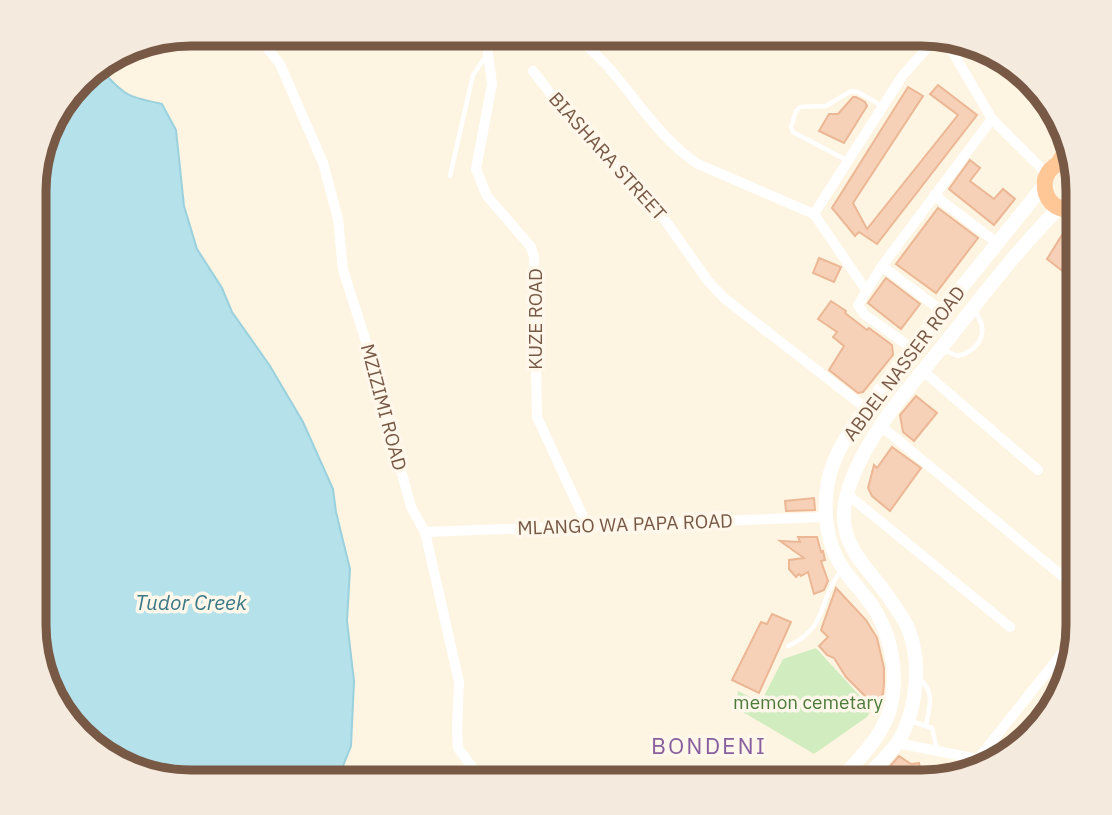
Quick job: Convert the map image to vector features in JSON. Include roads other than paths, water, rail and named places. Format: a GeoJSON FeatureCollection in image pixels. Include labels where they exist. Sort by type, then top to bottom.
{"type":"FeatureCollection","features":[{"type":"Feature","properties":{"kind":"highway"},"geometry":{"type":"LineString","coordinates":[[1056,171],[1046,194],[1059,208],[1066,209]]}},
{"type":"Feature","properties":{"kind":"main road","name":"ABDEL NASSER ROAD"},"geometry":{"type":"LineString","coordinates":[[848,770],[882,728],[894,682],[887,635],[874,608],[843,568],[832,546],[825,517],[833,465],[867,409],[996,242],[1056,171]]}},
{"type":"Feature","properties":{"kind":"main road","name":"ABDEL NASSER ROAD"},"geometry":{"type":"LineString","coordinates":[[873,770],[897,743],[907,720],[914,690],[914,650],[907,628],[891,600],[854,552],[844,518],[848,494],[859,462],[881,426],[1021,248],[1059,208]]}},
{"type":"Feature","properties":{"kind":"street","name":"MZIZIMI ROAD"},"geometry":{"type":"LineString","coordinates":[[266,46],[280,64],[323,163],[338,219],[343,270],[369,351],[411,507],[425,532],[459,682],[458,748],[473,769]]}},
{"type":"Feature","properties":{"kind":"street","name":"KUZE ROAD"},"geometry":{"type":"LineString","coordinates":[[487,46],[492,84],[476,169],[488,196],[531,247],[534,257],[537,417],[587,525]]}},
{"type":"Feature","properties":{"kind":"street"},"geometry":{"type":"LineString","coordinates":[[587,46],[684,156],[814,214],[866,290]]}},
{"type":"Feature","properties":{"kind":"street"},"geometry":{"type":"LineString","coordinates":[[814,214],[903,75],[929,46]]}},
{"type":"Feature","properties":{"kind":"street"},"geometry":{"type":"LineString","coordinates":[[951,48],[992,119],[1056,171]]}},
{"type":"Feature","properties":{"kind":"street","name":"BIASHARA STREET"},"geometry":{"type":"LineString","coordinates":[[533,71],[568,116],[656,206],[708,281],[724,298],[867,409]]}},
{"type":"Feature","properties":{"kind":"street"},"geometry":{"type":"LineString","coordinates":[[913,349],[861,312],[858,305],[882,266],[992,119]]}},
{"type":"Feature","properties":{"kind":"street"},"geometry":{"type":"LineString","coordinates":[[934,195],[996,242]]}},
{"type":"Feature","properties":{"kind":"street"},"geometry":{"type":"LineString","coordinates":[[882,266],[942,311]]}},
{"type":"Feature","properties":{"kind":"street"},"geometry":{"type":"LineString","coordinates":[[923,371],[1038,470]]}},
{"type":"Feature","properties":{"kind":"street"},"geometry":{"type":"LineString","coordinates":[[881,426],[1066,579]]}},
{"type":"Feature","properties":{"kind":"street"},"geometry":{"type":"LineString","coordinates":[[848,494],[1010,627]]}},
{"type":"Feature","properties":{"kind":"street","name":"MLANGO WA PAPA ROAD"},"geometry":{"type":"LineString","coordinates":[[425,532],[825,517]]}},
{"type":"Feature","properties":{"kind":"street"},"geometry":{"type":"LineString","coordinates":[[978,758],[1064,650]]}},
{"type":"Feature","properties":{"kind":"street"},"geometry":{"type":"LineString","coordinates":[[897,743],[977,758]]}},
{"type":"Feature","properties":{"kind":"lane"},"geometry":{"type":"LineString","coordinates":[[450,176],[473,75],[488,55]]}},
{"type":"Feature","properties":{"kind":"lane"},"geometry":{"type":"LineString","coordinates":[[848,161],[793,132],[791,127],[796,111],[800,107],[826,106],[851,91],[883,106]]}},
{"type":"Feature","properties":{"kind":"lane"},"geometry":{"type":"LineString","coordinates":[[941,349],[958,356],[966,354],[977,344],[983,331],[983,322],[972,309]]}},
{"type":"Feature","properties":{"kind":"lane"},"geometry":{"type":"LineString","coordinates":[[788,646],[806,638],[815,625],[833,582],[843,568]]}},
{"type":"Feature","properties":{"kind":"lane"},"geometry":{"type":"LineString","coordinates":[[915,674],[927,685],[932,699],[926,725]]}},
{"type":"Feature","properties":{"kind":"lane"},"geometry":{"type":"LineString","coordinates":[[907,720],[932,727],[937,750]]}},
{"type":"Feature","properties":{"kind":"water","name":"Tudor Creek"},"geometry":{"type":"Polygon","coordinates":[[[115,67],[106,75],[131,96],[162,104],[176,130],[184,206],[197,249],[222,288],[232,312],[270,366],[303,422],[333,489],[350,569],[347,621],[354,681],[351,746],[342,769],[162,767],[135,758],[102,740],[70,705],[53,671],[46,634],[47,171],[53,144],[75,102],[95,81],[115,67]]]}},
{"type":"Feature","properties":{"kind":"district","name":"BONDENI"},"geometry":{"type":"Point","coordinates":[709,746]}},
{"type":"Feature","properties":{"kind":"park label","name":"memon cemetary"},"geometry":{"type":"Point","coordinates":[808,702]}}]}
